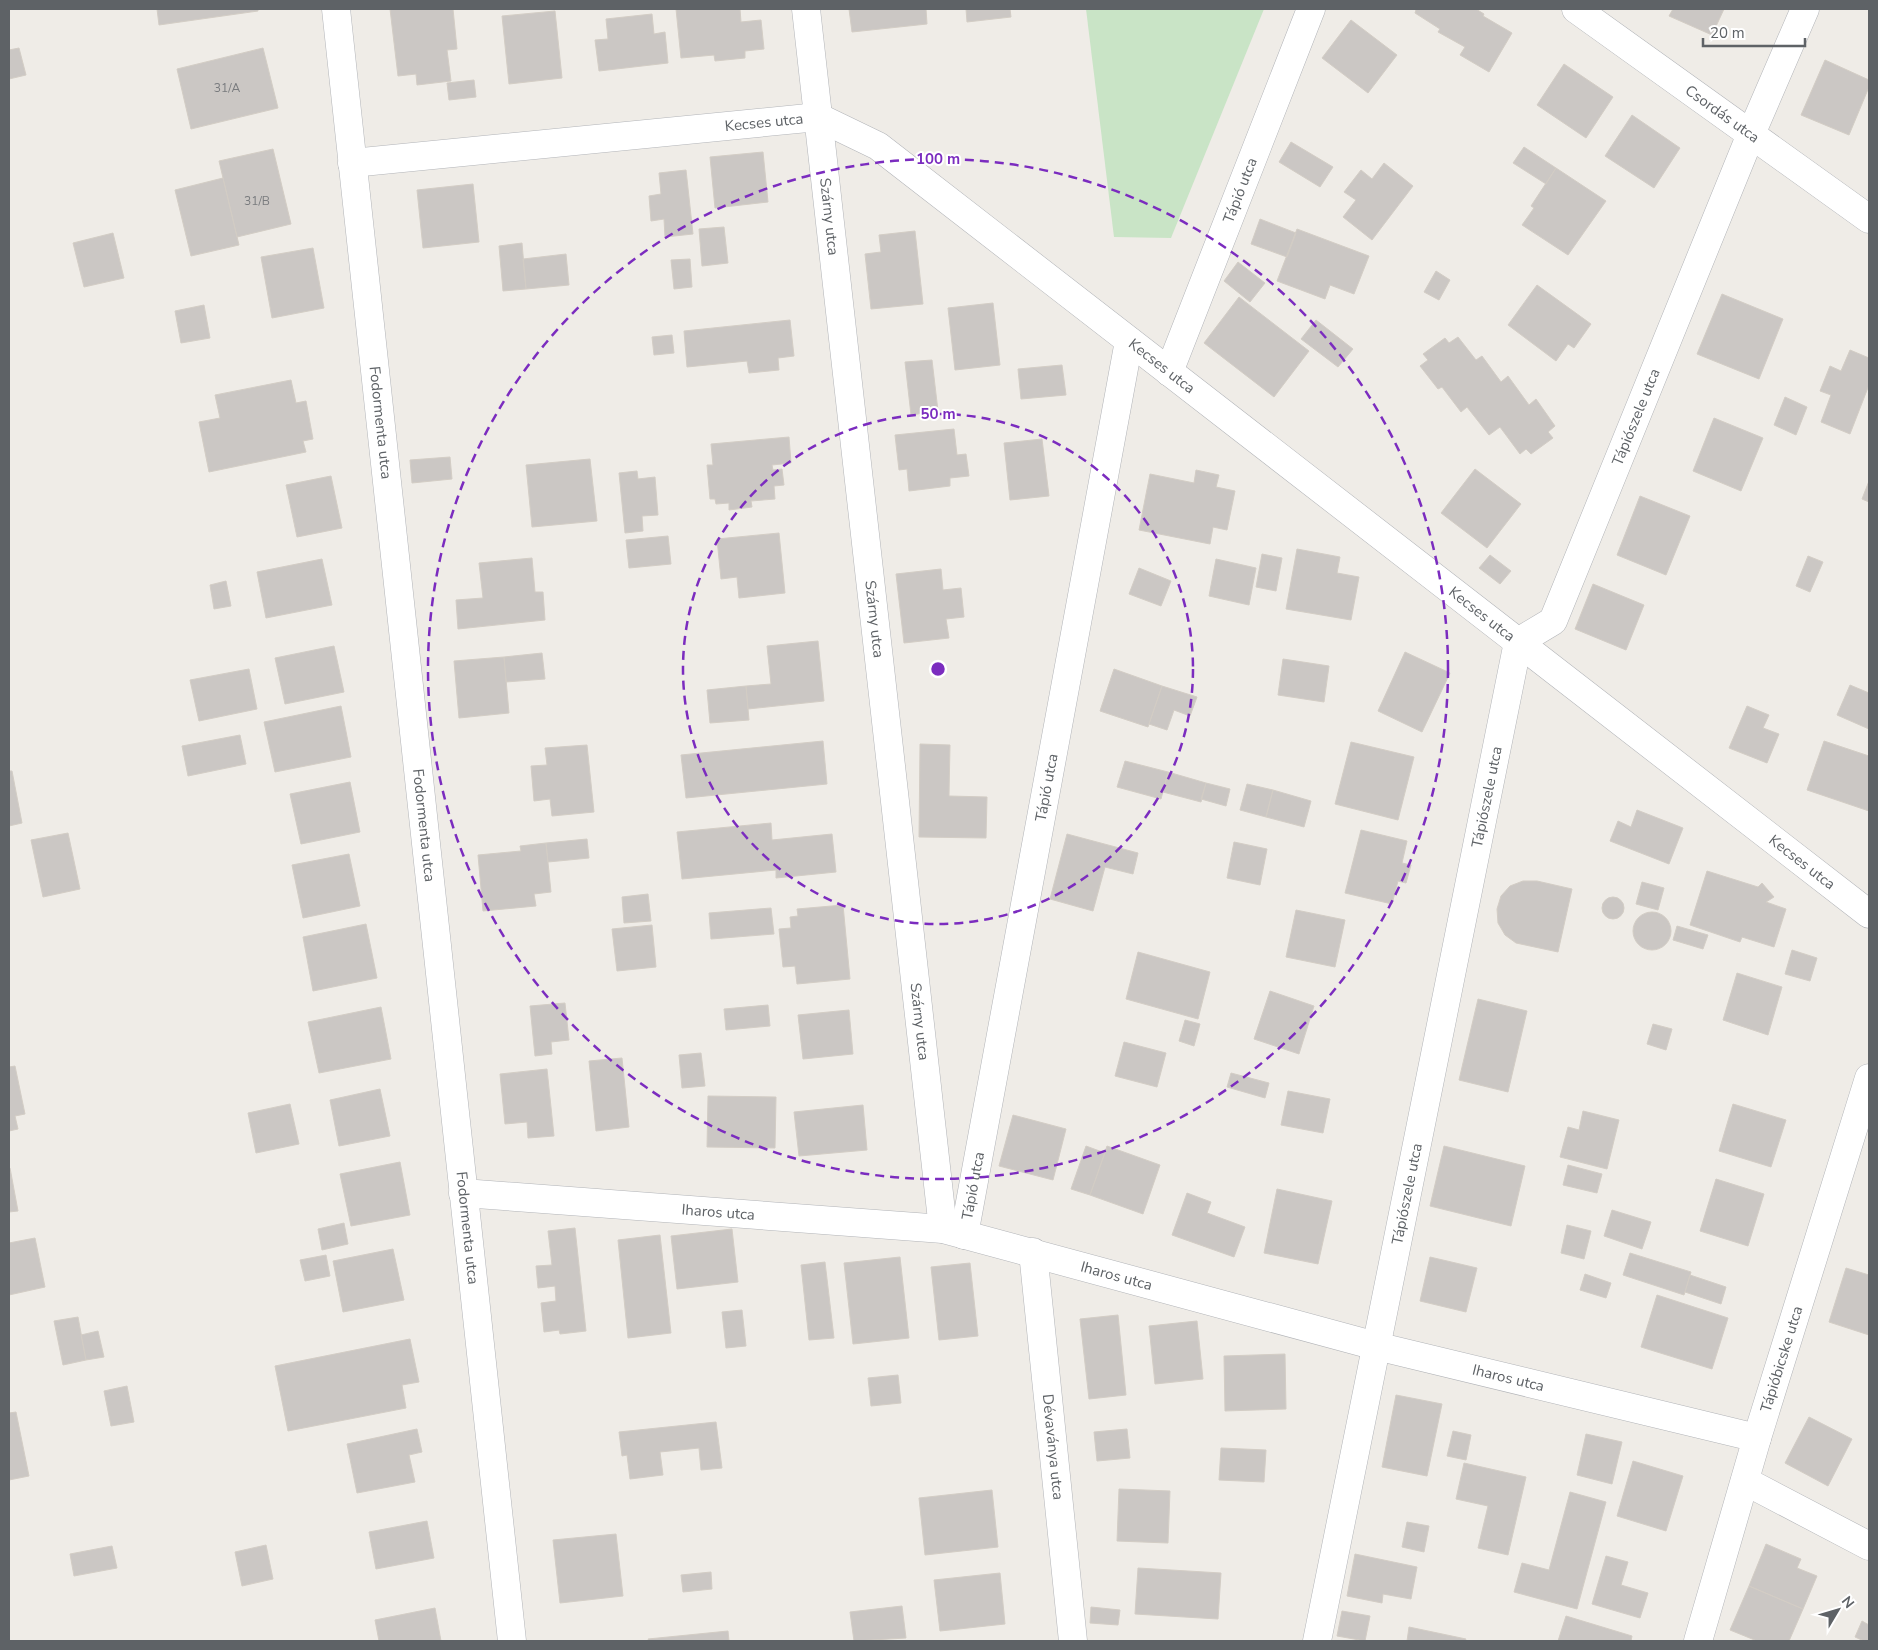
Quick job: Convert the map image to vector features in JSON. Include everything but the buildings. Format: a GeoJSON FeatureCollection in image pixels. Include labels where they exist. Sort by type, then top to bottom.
{"type":"FeatureCollection","features":[{"type":"Feature","properties":{"kind":"street","name":"Fodormenta utca"},"geometry":{"type":"LineString","coordinates":[[336,9],[512,1641]]}},
{"type":"Feature","properties":{"kind":"street","name":"Szárny utca"},"geometry":{"type":"LineString","coordinates":[[806,9],[953,1232]]}},
{"type":"Feature","properties":{"kind":"street","name":"Tápió utca"},"geometry":{"type":"LineString","coordinates":[[1169,372],[1312,9]]}},
{"type":"Feature","properties":{"kind":"street","name":"Csordás utca"},"geometry":{"type":"LineString","coordinates":[[1576,9],[1869,219]]}},
{"type":"Feature","properties":{"kind":"street","name":"Tápiószele utca"},"geometry":{"type":"LineString","coordinates":[[1318,1641],[1518,642],[1553,621],[1751,134],[1805,9]]}},
{"type":"Feature","properties":{"kind":"street","name":"Kecses utca"},"geometry":{"type":"LineString","coordinates":[[352,163],[818,117],[878,146],[1869,914]]}},
{"type":"Feature","properties":{"kind":"street","name":"Tápió utca"},"geometry":{"type":"LineString","coordinates":[[953,1232],[1129,341]]}},
{"type":"Feature","properties":{"kind":"street","name":"Tápióbicske utca"},"geometry":{"type":"LineString","coordinates":[[1698,1641],[1757,1438],[1869,1078]]}},
{"type":"Feature","properties":{"kind":"street","name":"Iharos utca"},"geometry":{"type":"LineString","coordinates":[[463,1193],[953,1232],[1033,1252],[1376,1346],[1757,1438]]}},
{"type":"Feature","properties":{"kind":"street","name":"Dévaványa utca"},"geometry":{"type":"LineString","coordinates":[[1033,1252],[1073,1641]]}},
{"type":"Feature","properties":{"kind":"street"},"geometry":{"type":"LineString","coordinates":[[1745,1482],[1869,1546]]}},
{"type":"Feature","properties":{"kind":"green space"},"geometry":{"type":"Polygon","coordinates":[[[1086,9],[1264,9],[1171,238],[1114,237],[1086,9]]]}}]}
